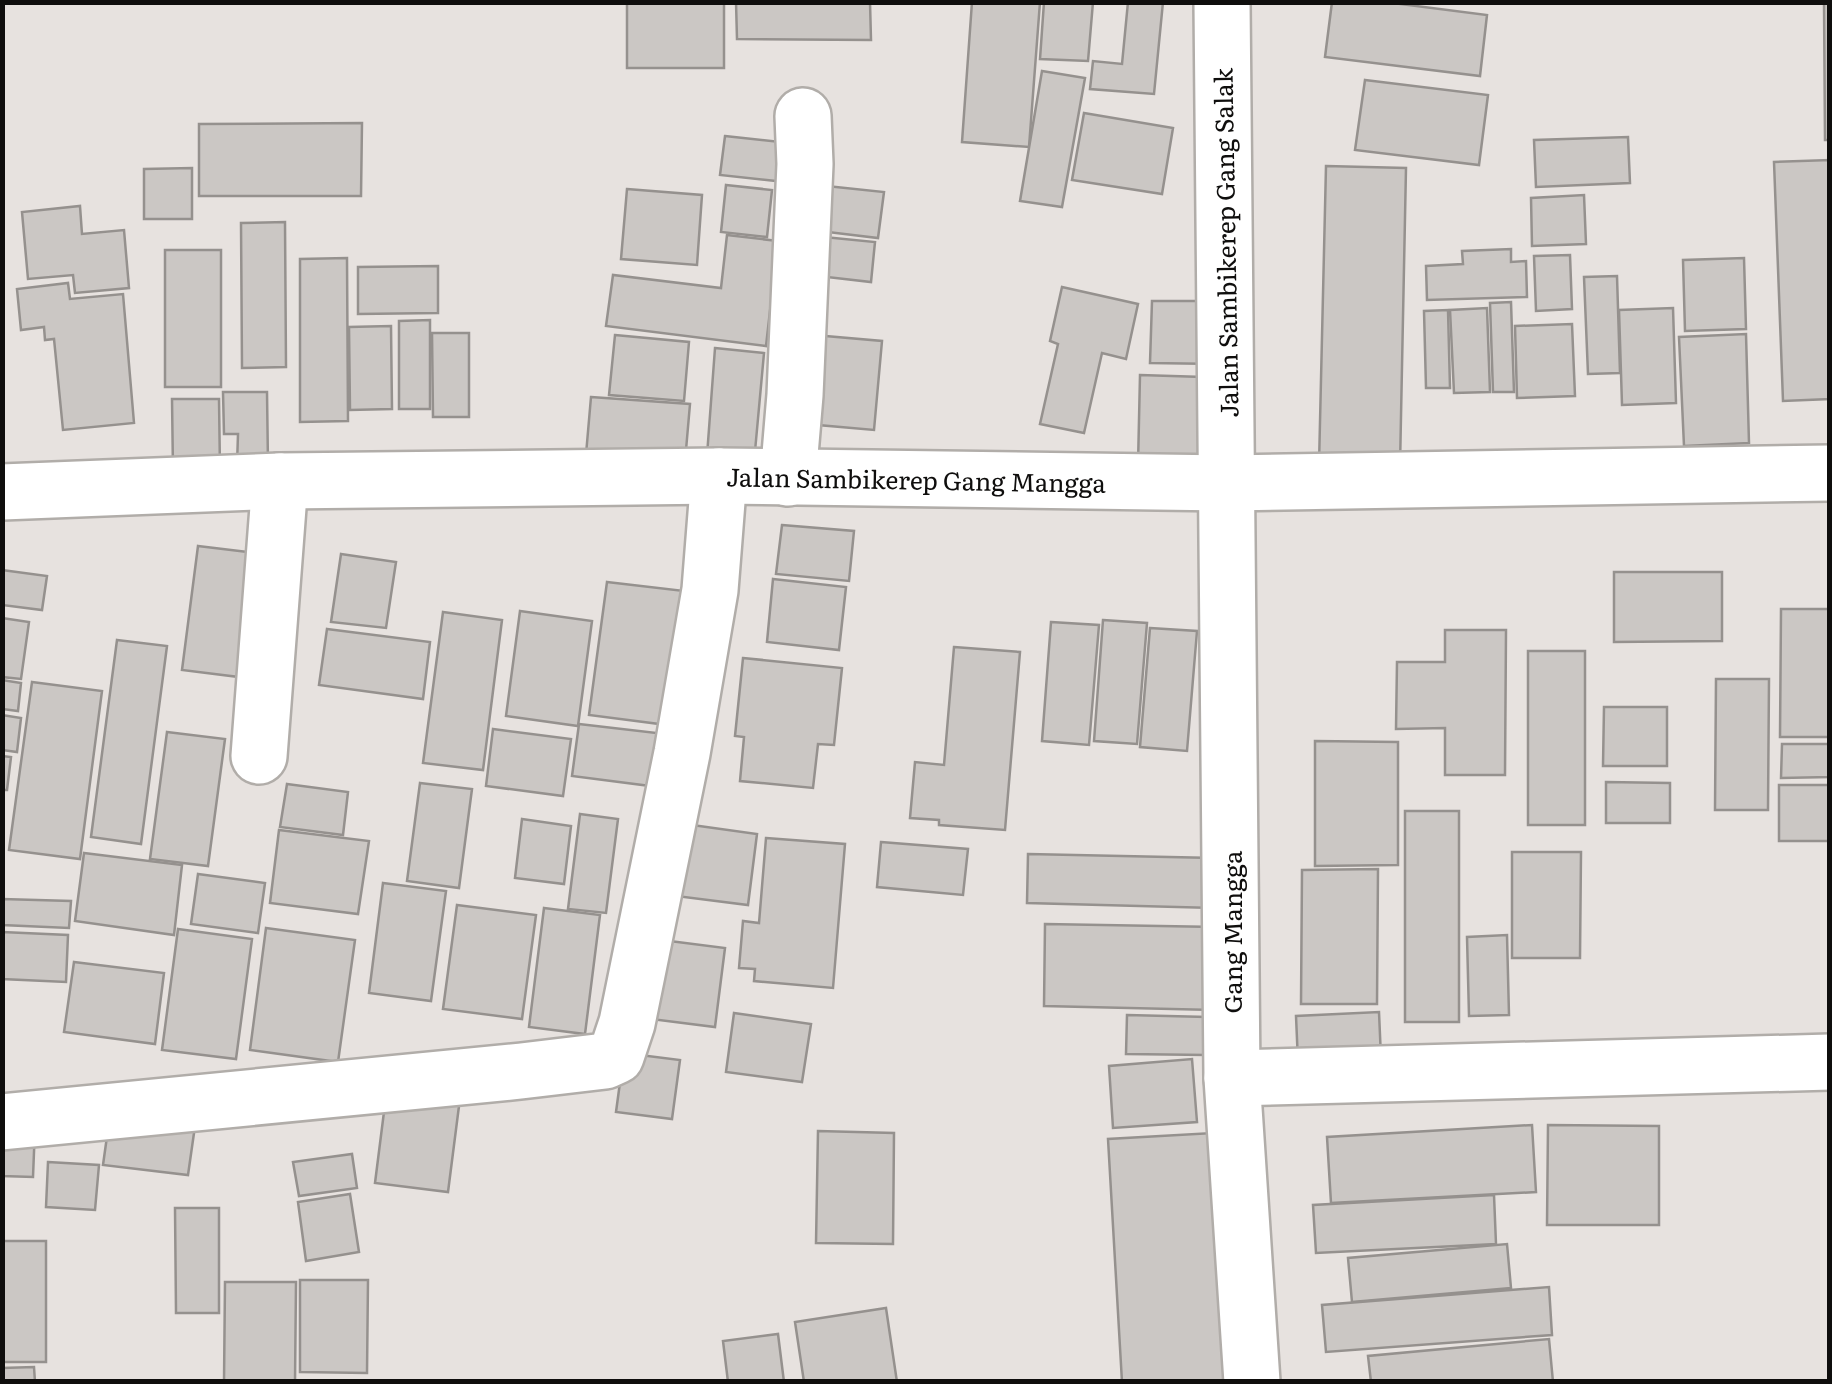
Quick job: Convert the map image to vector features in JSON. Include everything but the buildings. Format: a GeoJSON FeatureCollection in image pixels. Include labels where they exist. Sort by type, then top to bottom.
{"type":"FeatureCollection","features":[{"type":"Feature","properties":{"kind":"street","name":"Jalan Sambikerep Gang Salak"},"geometry":{"type":"LineString","coordinates":[[1222,2],[1228,483]]}},
{"type":"Feature","properties":{"kind":"street"},"geometry":{"type":"LineString","coordinates":[[788,478],[804,194],[804,116]]}},
{"type":"Feature","properties":{"kind":"street","name":"Jalan Sambikerep Gang Mangga"},"geometry":{"type":"LineString","coordinates":[[2,492],[280,481],[719,476],[1228,483],[1830,473]]}},
{"type":"Feature","properties":{"kind":"street"},"geometry":{"type":"LineString","coordinates":[[2,1122],[605,1062],[616,1056],[628,1022],[682,753],[710,590],[719,476]]}},
{"type":"Feature","properties":{"kind":"street"},"geometry":{"type":"LineString","coordinates":[[259,756],[280,481]]}},
{"type":"Feature","properties":{"kind":"street","name":"Gang Mangga"},"geometry":{"type":"LineString","coordinates":[[1228,483],[1232,1078],[1252,1382]]}},
{"type":"Feature","properties":{"kind":"street"},"geometry":{"type":"LineString","coordinates":[[1232,1078],[1830,1062]]}}]}
